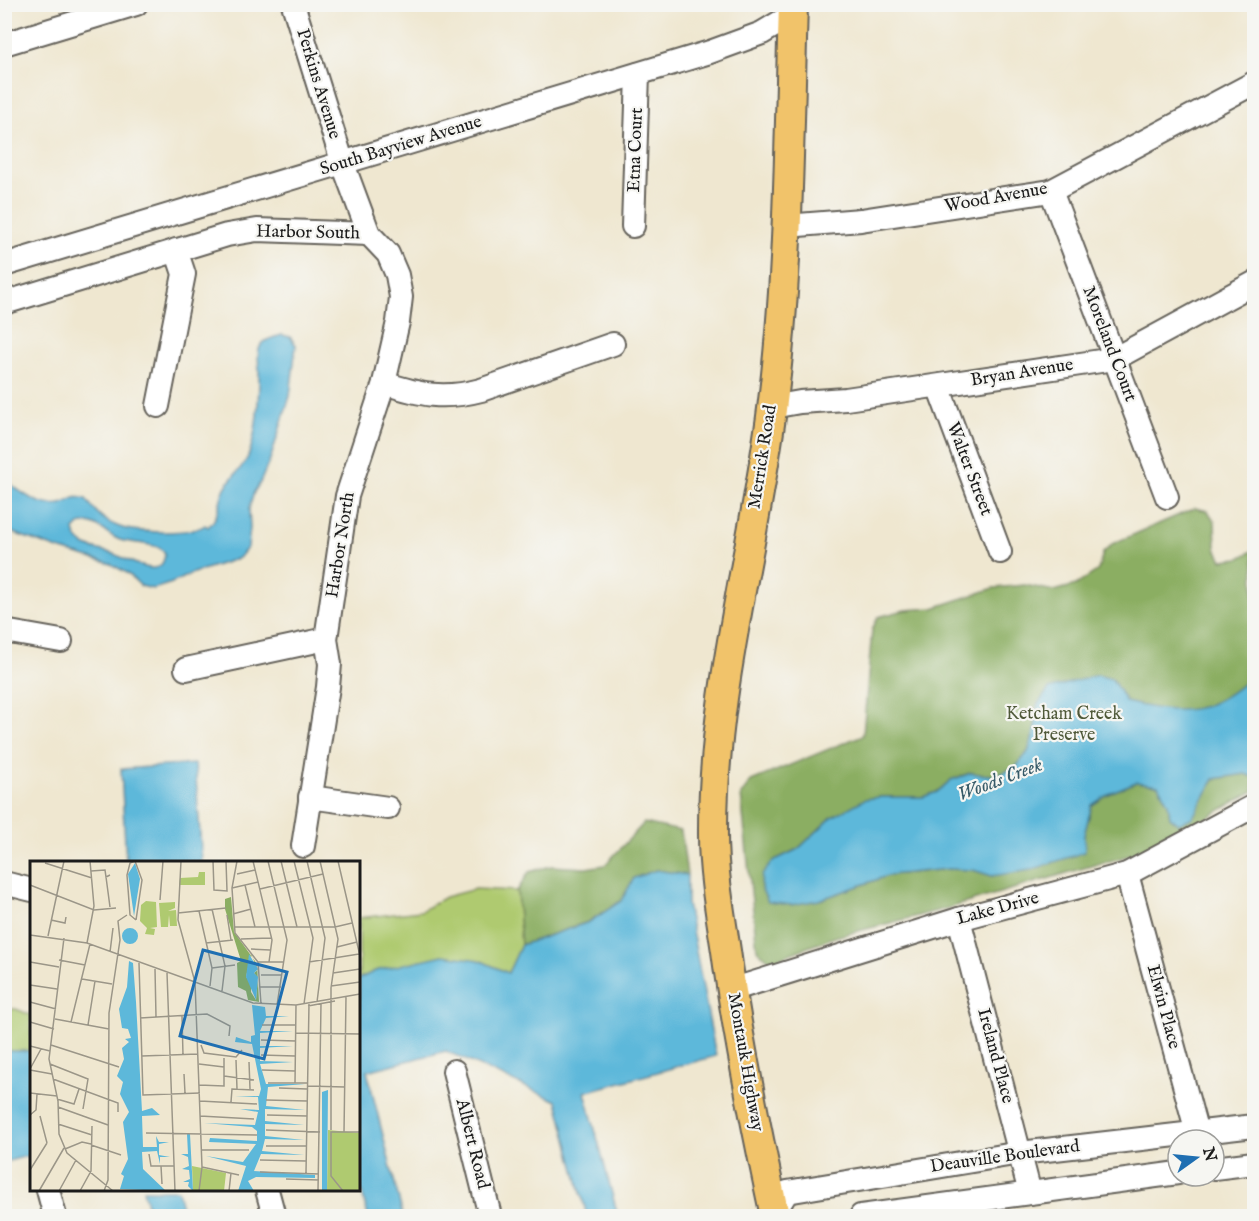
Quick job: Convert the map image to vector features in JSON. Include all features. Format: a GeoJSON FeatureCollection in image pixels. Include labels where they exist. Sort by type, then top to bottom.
{"type":"FeatureCollection","features":[{"type":"Feature","properties":{"kind":"main road","name":"Merrick Road"},"geometry":{"type":"LineString","coordinates":[[719,908],[713,839],[714,772],[730,641],[772,407],[778,356],[798,8]]}},
{"type":"Feature","properties":{"kind":"main road","name":"Montauk Highway"},"geometry":{"type":"LineString","coordinates":[[719,908],[731,990],[776,1215]]}},
{"type":"Feature","properties":{"kind":"street"},"geometry":{"type":"LineString","coordinates":[[4,44],[136,4]]}},
{"type":"Feature","properties":{"kind":"street","name":"Perkins Avenue"},"geometry":{"type":"LineString","coordinates":[[293,4],[343,164]]}},
{"type":"Feature","properties":{"kind":"street","name":"South Bayview Avenue"},"geometry":{"type":"LineString","coordinates":[[4,266],[638,74],[761,34],[798,8]]}},
{"type":"Feature","properties":{"kind":"street","name":"Etna Court"},"geometry":{"type":"LineString","coordinates":[[633,226],[638,74]]}},
{"type":"Feature","properties":{"kind":"street","name":"Wood Avenue"},"geometry":{"type":"LineString","coordinates":[[786,226],[861,220],[1051,191],[1254,83]]}},
{"type":"Feature","properties":{"kind":"street","name":"Harbor North"},"geometry":{"type":"LineString","coordinates":[[303,846],[328,687],[330,664],[326,639],[347,496],[384,383],[398,322],[400,297],[397,275],[388,254],[369,234],[343,164]]}},
{"type":"Feature","properties":{"kind":"street","name":"Moreland Court"},"geometry":{"type":"LineString","coordinates":[[1051,191],[1167,497]]}},
{"type":"Feature","properties":{"kind":"street","name":"Harbor South"},"geometry":{"type":"LineString","coordinates":[[4,303],[227,235],[257,230],[369,234]]}},
{"type":"Feature","properties":{"kind":"street"},"geometry":{"type":"LineString","coordinates":[[158,406],[183,274],[176,250]]}},
{"type":"Feature","properties":{"kind":"street","name":"Bryan Avenue"},"geometry":{"type":"LineString","coordinates":[[772,407],[800,402],[846,399],[1114,359],[1254,283]]}},
{"type":"Feature","properties":{"kind":"street"},"geometry":{"type":"LineString","coordinates":[[384,383],[417,394],[441,397],[460,396],[614,344]]}},
{"type":"Feature","properties":{"kind":"street","name":"Walter Street"},"geometry":{"type":"LineString","coordinates":[[938,386],[1000,552]]}},
{"type":"Feature","properties":{"kind":"street"},"geometry":{"type":"LineString","coordinates":[[4,631],[61,641]]}},
{"type":"Feature","properties":{"kind":"street"},"geometry":{"type":"LineString","coordinates":[[186,669],[326,639]]}},
{"type":"Feature","properties":{"kind":"street"},"geometry":{"type":"LineString","coordinates":[[310,797],[388,808]]}},
{"type":"Feature","properties":{"kind":"street","name":"Lake Drive"},"geometry":{"type":"LineString","coordinates":[[731,990],[959,919],[1127,874],[1254,806]]}},
{"type":"Feature","properties":{"kind":"street","name":"Elwin Place"},"geometry":{"type":"LineString","coordinates":[[1127,874],[1196,1128]]}},
{"type":"Feature","properties":{"kind":"street"},"geometry":{"type":"LineString","coordinates":[[4,883],[30,890]]}},
{"type":"Feature","properties":{"kind":"street","name":"Ireland Place"},"geometry":{"type":"LineString","coordinates":[[959,919],[1030,1193]]}},
{"type":"Feature","properties":{"kind":"street","name":"Albert Road"},"geometry":{"type":"LineString","coordinates":[[454,1071],[490,1216]]}},
{"type":"Feature","properties":{"kind":"street","name":"Deauville Boulevard"},"geometry":{"type":"LineString","coordinates":[[1226,1132],[1254,1126]]}},
{"type":"Feature","properties":{"kind":"street","name":"Deauville Boulevard"},"geometry":{"type":"LineString","coordinates":[[776,1215],[787,1192],[1020,1153],[1166,1140]]}},
{"type":"Feature","properties":{"kind":"street"},"geometry":{"type":"LineString","coordinates":[[1226,1166],[1254,1163]]}},
{"type":"Feature","properties":{"kind":"street"},"geometry":{"type":"LineString","coordinates":[[861,1216],[1166,1175]]}},
{"type":"Feature","properties":{"kind":"street"},"geometry":{"type":"LineString","coordinates":[[48,1191],[55,1216]]}},
{"type":"Feature","properties":{"kind":"street"},"geometry":{"type":"LineString","coordinates":[[267,1191],[274,1216]]}},
{"type":"Feature","properties":{"kind":"green space","name":"Ketcham Creek Preserve"},"geometry":{"type":"Polygon","coordinates":[[[1195,508],[1208,511],[1215,522],[1216,548],[1222,560],[1240,558],[1254,550],[1254,674],[1246,681],[1230,694],[1212,704],[1181,712],[1126,702],[1112,679],[1037,705],[1035,730],[1028,752],[1016,767],[996,776],[970,773],[951,780],[937,792],[923,797],[880,797],[832,817],[798,849],[773,861],[819,900],[890,875],[948,869],[973,870],[992,876],[1084,835],[1092,805],[1112,792],[1136,782],[1158,785],[1168,803],[1170,817],[1204,797],[1214,779],[1245,774],[1254,777],[1254,791],[1180,833],[1121,858],[949,908],[835,937],[771,961],[757,950],[741,795],[751,781],[863,735],[872,630],[878,617],[905,610],[933,608],[994,588],[1025,585],[1054,591],[1076,585],[1098,570],[1103,553],[1112,544],[1195,508]]]}},
{"type":"Feature","properties":{"kind":"green space"},"geometry":{"type":"Polygon","coordinates":[[[644,823],[681,831],[687,875],[656,870],[634,878],[621,901],[588,922],[521,945],[517,891],[529,872],[551,866],[586,868],[605,865],[644,823]]]}},
{"type":"Feature","properties":{"kind":"green space"},"geometry":{"type":"Polygon","coordinates":[[[475,889],[517,891],[521,945],[508,973],[479,960],[375,971],[360,978],[360,918],[421,911],[445,897],[475,889]]]}},
{"type":"Feature","properties":{"kind":"green space"},"geometry":{"type":"Polygon","coordinates":[[[5,1009],[16,1009],[30,1015],[30,1051],[5,1051],[5,1009]]]}},
{"type":"Feature","properties":{"kind":"water"},"geometry":{"type":"Polygon","coordinates":[[[282,335],[290,337],[296,345],[290,396],[271,457],[254,492],[249,509],[248,547],[239,558],[153,589],[141,586],[127,573],[111,564],[58,549],[5,530],[5,480],[30,498],[52,505],[78,497],[86,499],[103,518],[125,528],[176,532],[205,525],[208,527],[217,514],[224,490],[245,462],[250,451],[258,412],[259,349],[265,341],[282,335]],[[92,524],[79,525],[74,530],[80,542],[90,548],[110,553],[145,567],[158,567],[163,562],[165,553],[162,549],[120,540],[92,524]]]}},
{"type":"Feature","properties":{"kind":"water","name":"Woods Creek"},"geometry":{"type":"Polygon","coordinates":[[[1254,674],[1254,777],[1245,774],[1214,779],[1193,817],[1179,824],[1170,817],[1168,803],[1158,785],[1136,782],[1112,792],[1092,805],[1084,835],[1085,852],[1031,870],[992,876],[973,870],[948,869],[890,875],[819,900],[791,905],[768,902],[761,888],[762,875],[773,861],[798,849],[832,817],[865,799],[923,797],[937,792],[951,780],[971,773],[996,776],[1016,767],[1028,752],[1035,730],[1037,705],[1049,689],[1097,675],[1112,679],[1126,702],[1164,709],[1195,709],[1223,698],[1254,674]]]}},
{"type":"Feature","properties":{"kind":"water"},"geometry":{"type":"Polygon","coordinates":[[[195,764],[202,861],[126,861],[121,769],[195,764]]]}},
{"type":"Feature","properties":{"kind":"water"},"geometry":{"type":"Polygon","coordinates":[[[656,870],[687,875],[687,904],[716,1056],[585,1092],[618,1216],[587,1216],[557,1101],[446,1051],[367,1071],[403,1216],[368,1216],[360,1186],[360,978],[375,971],[443,955],[479,960],[508,973],[521,945],[589,922],[621,901],[634,878],[656,870]]]}},
{"type":"Feature","properties":{"kind":"water"},"geometry":{"type":"Polygon","coordinates":[[[5,1051],[30,1051],[30,1155],[5,1162],[5,1051]]]}},
{"type":"Feature","properties":{"kind":"water"},"geometry":{"type":"Polygon","coordinates":[[[143,1191],[178,1191],[184,1216],[150,1216],[143,1191]]]}}]}
